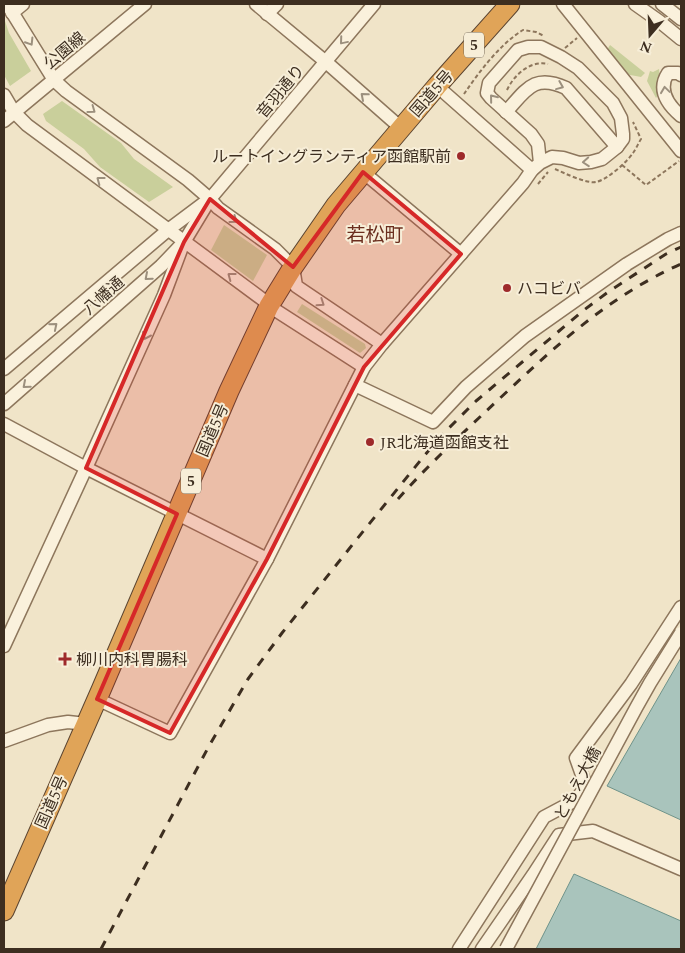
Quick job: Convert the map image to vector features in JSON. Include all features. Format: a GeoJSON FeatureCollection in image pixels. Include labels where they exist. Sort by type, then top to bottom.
{"type":"FeatureCollection","features":[{"type":"Feature","properties":{"kind":"highway","name":"国道5号"},"geometry":{"type":"LineString","coordinates":[[4,907],[97,699],[229,391],[269,306],[336,204],[510,4]]}},
{"type":"Feature","properties":{"kind":"street"},"geometry":{"type":"LineString","coordinates":[[23,4],[9,8],[54,80],[66,91],[188,180],[210,198],[218,208],[275,250],[293,267],[296,286],[382,344]]}},
{"type":"Feature","properties":{"kind":"street","name":"公園線"},"geometry":{"type":"LineString","coordinates":[[4,121],[145,4]]}},
{"type":"Feature","properties":{"kind":"street"},"geometry":{"type":"LineString","coordinates":[[256,4],[401,128]]}},
{"type":"Feature","properties":{"kind":"street"},"geometry":{"type":"LineString","coordinates":[[267,14],[277,4]]}},
{"type":"Feature","properties":{"kind":"street","name":"音羽通り"},"geometry":{"type":"LineString","coordinates":[[210,198],[374,4]]}},
{"type":"Feature","properties":{"kind":"street"},"geometry":{"type":"LineString","coordinates":[[563,4],[681,151]]}},
{"type":"Feature","properties":{"kind":"street"},"geometry":{"type":"LineString","coordinates":[[635,4],[681,39]]}},
{"type":"Feature","properties":{"kind":"street"},"geometry":{"type":"LineString","coordinates":[[662,4],[681,18]]}},
{"type":"Feature","properties":{"kind":"street"},"geometry":{"type":"LineString","coordinates":[[97,699],[170,733],[267,560],[364,367],[536,166],[552,158],[563,158],[578,163],[602,159],[617,147],[623,139],[621,118],[612,103],[578,68],[541,46],[518,50],[489,83],[487,88],[491,98],[531,134],[538,144],[536,166]]}},
{"type":"Feature","properties":{"kind":"street"},"geometry":{"type":"LineString","coordinates":[[681,75],[668,72],[664,79],[663,90],[666,99],[681,116]]}},
{"type":"Feature","properties":{"kind":"street"},"geometry":{"type":"LineString","coordinates":[[506,112],[527,89],[535,84],[544,82],[558,84],[566,88],[617,147]]}},
{"type":"Feature","properties":{"kind":"street"},"geometry":{"type":"LineString","coordinates":[[437,86],[536,166]]}},
{"type":"Feature","properties":{"kind":"street"},"geometry":{"type":"LineString","coordinates":[[4,95],[14,112],[27,125],[269,306],[364,367]]}},
{"type":"Feature","properties":{"kind":"street"},"geometry":{"type":"LineString","coordinates":[[363,172],[461,254]]}},
{"type":"Feature","properties":{"kind":"street"},"geometry":{"type":"LineString","coordinates":[[4,369],[168,230],[210,198]]}},
{"type":"Feature","properties":{"kind":"street","name":"八幡通"},"geometry":{"type":"LineString","coordinates":[[4,404],[161,266],[184,242],[210,198]]}},
{"type":"Feature","properties":{"kind":"street"},"geometry":{"type":"LineString","coordinates":[[355,385],[433,422],[466,387],[525,336],[627,264],[681,233]]}},
{"type":"Feature","properties":{"kind":"street"},"geometry":{"type":"LineString","coordinates":[[4,646],[164,295],[184,242]]}},
{"type":"Feature","properties":{"kind":"street"},"geometry":{"type":"LineString","coordinates":[[4,424],[267,560]]}},
{"type":"Feature","properties":{"kind":"street"},"geometry":{"type":"LineString","coordinates":[[459,949],[544,817],[576,800],[586,786],[576,758],[631,684],[681,607]]}},
{"type":"Feature","properties":{"kind":"street","name":"ともえ大橋"},"geometry":{"type":"LineString","coordinates":[[506,949],[636,708],[681,633]]}},
{"type":"Feature","properties":{"kind":"street"},"geometry":{"type":"LineString","coordinates":[[4,742],[48,725],[68,722],[86,724]]}},
{"type":"Feature","properties":{"kind":"street"},"geometry":{"type":"LineString","coordinates":[[482,949],[559,835],[592,831],[681,869]]}},
{"type":"Feature","properties":{"kind":"path"},"geometry":{"type":"LineString","coordinates":[[564,50],[585,30]]}},
{"type":"Feature","properties":{"kind":"path"},"geometry":{"type":"LineString","coordinates":[[622,165],[646,185],[681,160]]}},
{"type":"Feature","properties":{"kind":"highlighted area"},"geometry":{"type":"Polygon","coordinates":[[[363,172],[461,254],[364,367],[267,559],[170,733],[97,699],[177,514],[86,468],[184,242],[210,199],[293,267],[363,172]]]}},
{"type":"Feature","properties":{"kind":"green space"},"geometry":{"type":"Polygon","coordinates":[[[4,18],[9,33],[31,71],[10,86],[4,75],[4,18]]]}},
{"type":"Feature","properties":{"kind":"green space"},"geometry":{"type":"Polygon","coordinates":[[[610,45],[645,73],[641,77],[625,74],[607,50],[610,45]]]}},
{"type":"Feature","properties":{"kind":"green space"},"geometry":{"type":"Polygon","coordinates":[[[659,69],[661,91],[656,98],[647,81],[650,71],[653,72],[659,69]]]}},
{"type":"Feature","properties":{"kind":"green space"},"geometry":{"type":"Polygon","coordinates":[[[62,101],[121,143],[134,159],[173,187],[149,202],[100,167],[84,149],[46,121],[43,114],[62,101]]]}},
{"type":"Feature","properties":{"kind":"green space"},"geometry":{"type":"Polygon","coordinates":[[[224,225],[267,255],[253,281],[211,250],[224,225]]]}},
{"type":"Feature","properties":{"kind":"green space"},"geometry":{"type":"Polygon","coordinates":[[[302,304],[365,344],[366,348],[360,353],[297,312],[302,304]]]}},
{"type":"Feature","properties":{"kind":"water"},"geometry":{"type":"Polygon","coordinates":[[[681,658],[681,820],[607,786],[681,658]]]}},
{"type":"Feature","properties":{"kind":"water"},"geometry":{"type":"Polygon","coordinates":[[[574,874],[681,921],[681,949],[536,949],[574,874]]]}},
{"type":"Feature","properties":{"kind":"railway"},"geometry":{"type":"LineString","coordinates":[[101,949],[209,746],[248,679],[282,633],[424,456],[476,401],[584,310],[666,254],[681,247]]}},
{"type":"Feature","properties":{"kind":"railway"},"geometry":{"type":"LineString","coordinates":[[398,499],[460,436],[562,342],[606,307],[654,277],[681,264]]}},
{"type":"Feature","properties":{"kind":"place","name":"ルートイングランティア函館駅前"},"geometry":{"type":"Point","coordinates":[461,156]}},
{"type":"Feature","properties":{"kind":"place","name":"ハコビバ"},"geometry":{"type":"Point","coordinates":[507,288]}},
{"type":"Feature","properties":{"kind":"place","name":"JR北海道函館支社"},"geometry":{"type":"Point","coordinates":[370,442]}},
{"type":"Feature","properties":{"kind":"place","name":"柳川内科胃腸科"},"geometry":{"type":"Point","coordinates":[65,659]}},
{"type":"Feature","properties":{"kind":"district","name":"若松町"},"geometry":{"type":"Point","coordinates":[375,234]}}]}
